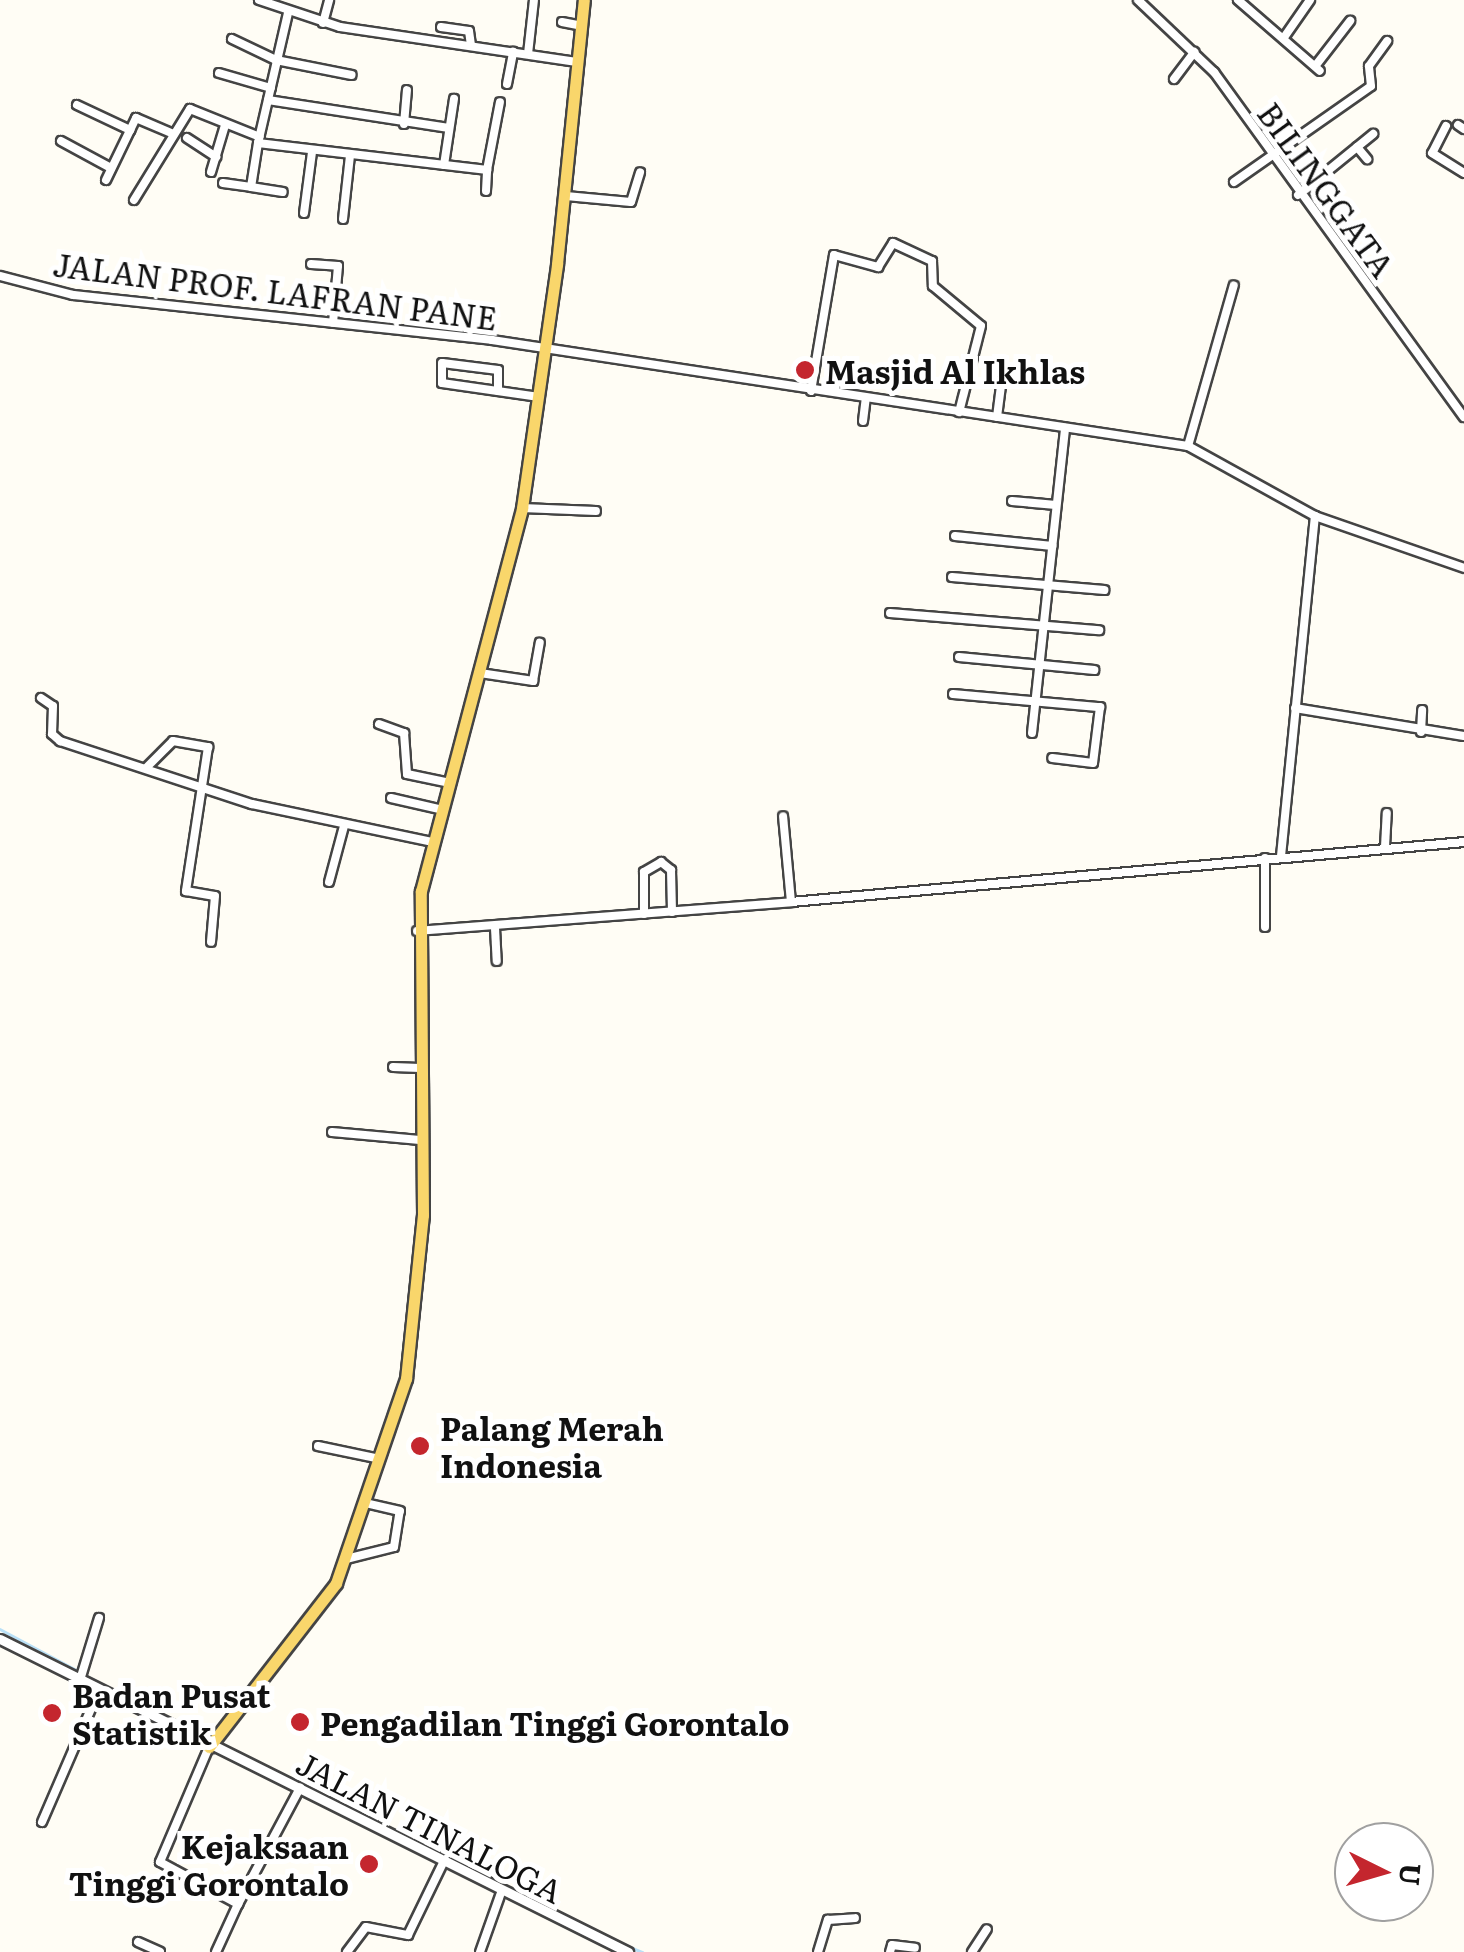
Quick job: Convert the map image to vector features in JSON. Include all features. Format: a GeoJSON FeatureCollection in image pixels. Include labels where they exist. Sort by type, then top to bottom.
{"type":"FeatureCollection","features":[{"type":"Feature","properties":{"kind":"main road"},"geometry":{"type":"LineString","coordinates":[[209,1746],[309,1625],[346,1559],[406,1379],[416,1315],[420,1140],[417,932],[432,842],[522,508],[566,196],[584,0]]}},
{"type":"Feature","properties":{"kind":"street"},"geometry":{"type":"LineString","coordinates":[[260,0],[323,23],[580,62]]}},
{"type":"Feature","properties":{"kind":"street"},"geometry":{"type":"LineString","coordinates":[[323,23],[329,0]]}},
{"type":"Feature","properties":{"kind":"street"},"geometry":{"type":"LineString","coordinates":[[528,54],[534,0]]}},
{"type":"Feature","properties":{"kind":"street","name":"BILINGGATA"},"geometry":{"type":"LineString","coordinates":[[1138,0],[1194,52],[1274,152],[1464,418]]}},
{"type":"Feature","properties":{"kind":"street"},"geometry":{"type":"LineString","coordinates":[[1238,0],[1285,36],[1318,68],[1350,21]]}},
{"type":"Feature","properties":{"kind":"street"},"geometry":{"type":"LineString","coordinates":[[1250,10],[1257,0]]}},
{"type":"Feature","properties":{"kind":"street"},"geometry":{"type":"LineString","coordinates":[[1285,36],[1310,0]]}},
{"type":"Feature","properties":{"kind":"street"},"geometry":{"type":"LineString","coordinates":[[251,187],[288,13]]}},
{"type":"Feature","properties":{"kind":"street"},"geometry":{"type":"LineString","coordinates":[[562,22],[583,26]]}},
{"type":"Feature","properties":{"kind":"street"},"geometry":{"type":"LineString","coordinates":[[442,27],[468,31],[470,46]]}},
{"type":"Feature","properties":{"kind":"street"},"geometry":{"type":"LineString","coordinates":[[232,40],[276,60],[352,75]]}},
{"type":"Feature","properties":{"kind":"street"},"geometry":{"type":"LineString","coordinates":[[1234,182],[1371,86],[1369,66],[1387,41]]}},
{"type":"Feature","properties":{"kind":"street"},"geometry":{"type":"LineString","coordinates":[[507,84],[512,52]]}},
{"type":"Feature","properties":{"kind":"street"},"geometry":{"type":"LineString","coordinates":[[1174,79],[1194,52]]}},
{"type":"Feature","properties":{"kind":"street"},"geometry":{"type":"LineString","coordinates":[[218,74],[271,88]]}},
{"type":"Feature","properties":{"kind":"street"},"geometry":{"type":"LineString","coordinates":[[404,124],[408,90]]}},
{"type":"Feature","properties":{"kind":"street"},"geometry":{"type":"LineString","coordinates":[[444,165],[454,99]]}},
{"type":"Feature","properties":{"kind":"street"},"geometry":{"type":"LineString","coordinates":[[268,100],[449,128]]}},
{"type":"Feature","properties":{"kind":"street"},"geometry":{"type":"LineString","coordinates":[[486,191],[500,102]]}},
{"type":"Feature","properties":{"kind":"street"},"geometry":{"type":"LineString","coordinates":[[77,104],[130,130]]}},
{"type":"Feature","properties":{"kind":"street"},"geometry":{"type":"LineString","coordinates":[[134,200],[171,133],[194,108],[259,140],[312,152],[487,170]]}},
{"type":"Feature","properties":{"kind":"street"},"geometry":{"type":"LineString","coordinates":[[106,180],[138,118],[171,133]]}},
{"type":"Feature","properties":{"kind":"street"},"geometry":{"type":"LineString","coordinates":[[211,172],[225,125]]}},
{"type":"Feature","properties":{"kind":"street"},"geometry":{"type":"LineString","coordinates":[[1446,126],[1432,154],[1464,173]]}},
{"type":"Feature","properties":{"kind":"street"},"geometry":{"type":"LineString","coordinates":[[1302,193],[1373,134]]}},
{"type":"Feature","properties":{"kind":"street"},"geometry":{"type":"LineString","coordinates":[[187,138],[216,157]]}},
{"type":"Feature","properties":{"kind":"street"},"geometry":{"type":"LineString","coordinates":[[61,141],[112,168]]}},
{"type":"Feature","properties":{"kind":"street"},"geometry":{"type":"LineString","coordinates":[[1357,148],[1367,159]]}},
{"type":"Feature","properties":{"kind":"street"},"geometry":{"type":"LineString","coordinates":[[304,213],[312,152]]}},
{"type":"Feature","properties":{"kind":"street"},"geometry":{"type":"LineString","coordinates":[[343,219],[350,156]]}},
{"type":"Feature","properties":{"kind":"street"},"geometry":{"type":"LineString","coordinates":[[566,196],[631,202],[640,172]]}},
{"type":"Feature","properties":{"kind":"street"},"geometry":{"type":"LineString","coordinates":[[223,183],[282,192]]}},
{"type":"Feature","properties":{"kind":"street"},"geometry":{"type":"LineString","coordinates":[[811,391],[832,258],[841,254],[878,267],[892,243],[932,261],[933,286],[982,327],[959,412]]}},
{"type":"Feature","properties":{"kind":"street"},"geometry":{"type":"LineString","coordinates":[[311,264],[338,266],[333,323]]}},
{"type":"Feature","properties":{"kind":"street","name":"JALAN PROF. LAFRAN PANE"},"geometry":{"type":"LineString","coordinates":[[0,276],[73,295],[545,348],[1188,446]]}},
{"type":"Feature","properties":{"kind":"street"},"geometry":{"type":"LineString","coordinates":[[1234,285],[1188,446],[1315,516],[1464,568]]}},
{"type":"Feature","properties":{"kind":"street"},"geometry":{"type":"LineString","coordinates":[[498,391],[498,370],[442,364],[440,383],[539,397]]}},
{"type":"Feature","properties":{"kind":"street"},"geometry":{"type":"LineString","coordinates":[[998,417],[1004,370]]}},
{"type":"Feature","properties":{"kind":"street"},"geometry":{"type":"LineString","coordinates":[[863,421],[866,398]]}},
{"type":"Feature","properties":{"kind":"street"},"geometry":{"type":"LineString","coordinates":[[1032,733],[1065,428]]}},
{"type":"Feature","properties":{"kind":"street"},"geometry":{"type":"LineString","coordinates":[[1012,501],[1056,505]]}},
{"type":"Feature","properties":{"kind":"street"},"geometry":{"type":"LineString","coordinates":[[522,508],[596,511]]}},
{"type":"Feature","properties":{"kind":"street"},"geometry":{"type":"LineString","coordinates":[[1282,856],[1315,516]]}},
{"type":"Feature","properties":{"kind":"street"},"geometry":{"type":"LineString","coordinates":[[955,536],[1052,546]]}},
{"type":"Feature","properties":{"kind":"street"},"geometry":{"type":"LineString","coordinates":[[952,577],[1104,590]]}},
{"type":"Feature","properties":{"kind":"street"},"geometry":{"type":"LineString","coordinates":[[890,614],[1099,630]]}},
{"type":"Feature","properties":{"kind":"street"},"geometry":{"type":"LineString","coordinates":[[480,672],[534,681],[540,644]]}},
{"type":"Feature","properties":{"kind":"street"},"geometry":{"type":"LineString","coordinates":[[958,657],[1094,670]]}},
{"type":"Feature","properties":{"kind":"street"},"geometry":{"type":"LineString","coordinates":[[953,694],[1100,706],[1093,763],[1052,758]]}},
{"type":"Feature","properties":{"kind":"street"},"geometry":{"type":"LineString","coordinates":[[41,698],[53,706],[55,739],[202,789],[344,826],[432,842]]}},
{"type":"Feature","properties":{"kind":"street"},"geometry":{"type":"LineString","coordinates":[[1294,708],[1421,732],[1464,736]]}},
{"type":"Feature","properties":{"kind":"street"},"geometry":{"type":"LineString","coordinates":[[1421,732],[1422,710]]}},
{"type":"Feature","properties":{"kind":"street"},"geometry":{"type":"LineString","coordinates":[[378,724],[404,733],[407,774],[450,782]]}},
{"type":"Feature","properties":{"kind":"street"},"geometry":{"type":"LineString","coordinates":[[146,768],[173,741],[206,745],[186,891],[215,896],[211,942]]}},
{"type":"Feature","properties":{"kind":"street"},"geometry":{"type":"LineString","coordinates":[[391,798],[443,810]]}},
{"type":"Feature","properties":{"kind":"street"},"geometry":{"type":"LineString","coordinates":[[1385,847],[1387,813]]}},
{"type":"Feature","properties":{"kind":"street"},"geometry":{"type":"LineString","coordinates":[[784,816],[791,902]]}},
{"type":"Feature","properties":{"kind":"street"},"geometry":{"type":"LineString","coordinates":[[330,882],[344,826]]}},
{"type":"Feature","properties":{"kind":"street"},"geometry":{"type":"LineString","coordinates":[[417,932],[1464,842]]}},
{"type":"Feature","properties":{"kind":"street"},"geometry":{"type":"LineString","coordinates":[[1264,858],[1265,928]]}},
{"type":"Feature","properties":{"kind":"street"},"geometry":{"type":"LineString","coordinates":[[644,914],[644,872],[661,862],[671,870],[672,912]]}},
{"type":"Feature","properties":{"kind":"street"},"geometry":{"type":"LineString","coordinates":[[495,928],[496,960]]}},
{"type":"Feature","properties":{"kind":"street"},"geometry":{"type":"LineString","coordinates":[[393,1067],[420,1068]]}},
{"type":"Feature","properties":{"kind":"street"},"geometry":{"type":"LineString","coordinates":[[332,1132],[420,1140]]}},
{"type":"Feature","properties":{"kind":"street"},"geometry":{"type":"LineString","coordinates":[[318,1446],[380,1460]]}},
{"type":"Feature","properties":{"kind":"street"},"geometry":{"type":"LineString","coordinates":[[346,1559],[394,1547],[400,1511],[366,1502]]}},
{"type":"Feature","properties":{"kind":"street"},"geometry":{"type":"LineString","coordinates":[[83,1675],[99,1618]]}},
{"type":"Feature","properties":{"kind":"street","name":"JALAN TINALOGA"},"geometry":{"type":"LineString","coordinates":[[0,1639],[83,1675],[99,1690],[621,1951]]}},
{"type":"Feature","properties":{"kind":"street"},"geometry":{"type":"LineString","coordinates":[[42,1822],[99,1690]]}},
{"type":"Feature","properties":{"kind":"street"},"geometry":{"type":"LineString","coordinates":[[209,1746],[160,1862],[238,1904]]}},
{"type":"Feature","properties":{"kind":"street"},"geometry":{"type":"LineString","coordinates":[[216,1952],[300,1788]]}},
{"type":"Feature","properties":{"kind":"street"},"geometry":{"type":"LineString","coordinates":[[347,1952],[366,1926],[408,1935],[444,1861]]}},
{"type":"Feature","properties":{"kind":"street"},"geometry":{"type":"LineString","coordinates":[[480,1952],[502,1890]]}},
{"type":"Feature","properties":{"kind":"street"},"geometry":{"type":"LineString","coordinates":[[818,1952],[828,1920],[855,1918]]}},
{"type":"Feature","properties":{"kind":"street"},"geometry":{"type":"LineString","coordinates":[[972,1952],[986,1929]]}},
{"type":"Feature","properties":{"kind":"street"},"geometry":{"type":"LineString","coordinates":[[138,1942],[160,1952]]}},
{"type":"Feature","properties":{"kind":"street"},"geometry":{"type":"LineString","coordinates":[[890,1952],[893,1944],[915,1948]]}},
{"type":"Feature","properties":{"kind":"waterway"},"geometry":{"type":"LineString","coordinates":[[0,1629],[78,1671]]}},
{"type":"Feature","properties":{"kind":"waterway"},"geometry":{"type":"LineString","coordinates":[[85,1675],[122,1695]]}},
{"type":"Feature","properties":{"kind":"waterway"},"geometry":{"type":"LineString","coordinates":[[327,1797],[478,1872]]}},
{"type":"Feature","properties":{"kind":"waterway"},"geometry":{"type":"LineString","coordinates":[[620,1943],[642,1952]]}},
{"type":"Feature","properties":{"kind":"place","name":"Masjid Al Ikhlas"},"geometry":{"type":"Point","coordinates":[805,370]}},
{"type":"Feature","properties":{"kind":"place","name":"Palang Merah Indonesia"},"geometry":{"type":"Point","coordinates":[420,1446]}},
{"type":"Feature","properties":{"kind":"place","name":"Badan Pusat Statistik"},"geometry":{"type":"Point","coordinates":[52,1713]}},
{"type":"Feature","properties":{"kind":"place","name":"Pengadilan Tinggi Gorontalo"},"geometry":{"type":"Point","coordinates":[300,1722]}},
{"type":"Feature","properties":{"kind":"place","name":"Kejaksaan Tinggi Gorontalo"},"geometry":{"type":"Point","coordinates":[369,1864]}}]}
